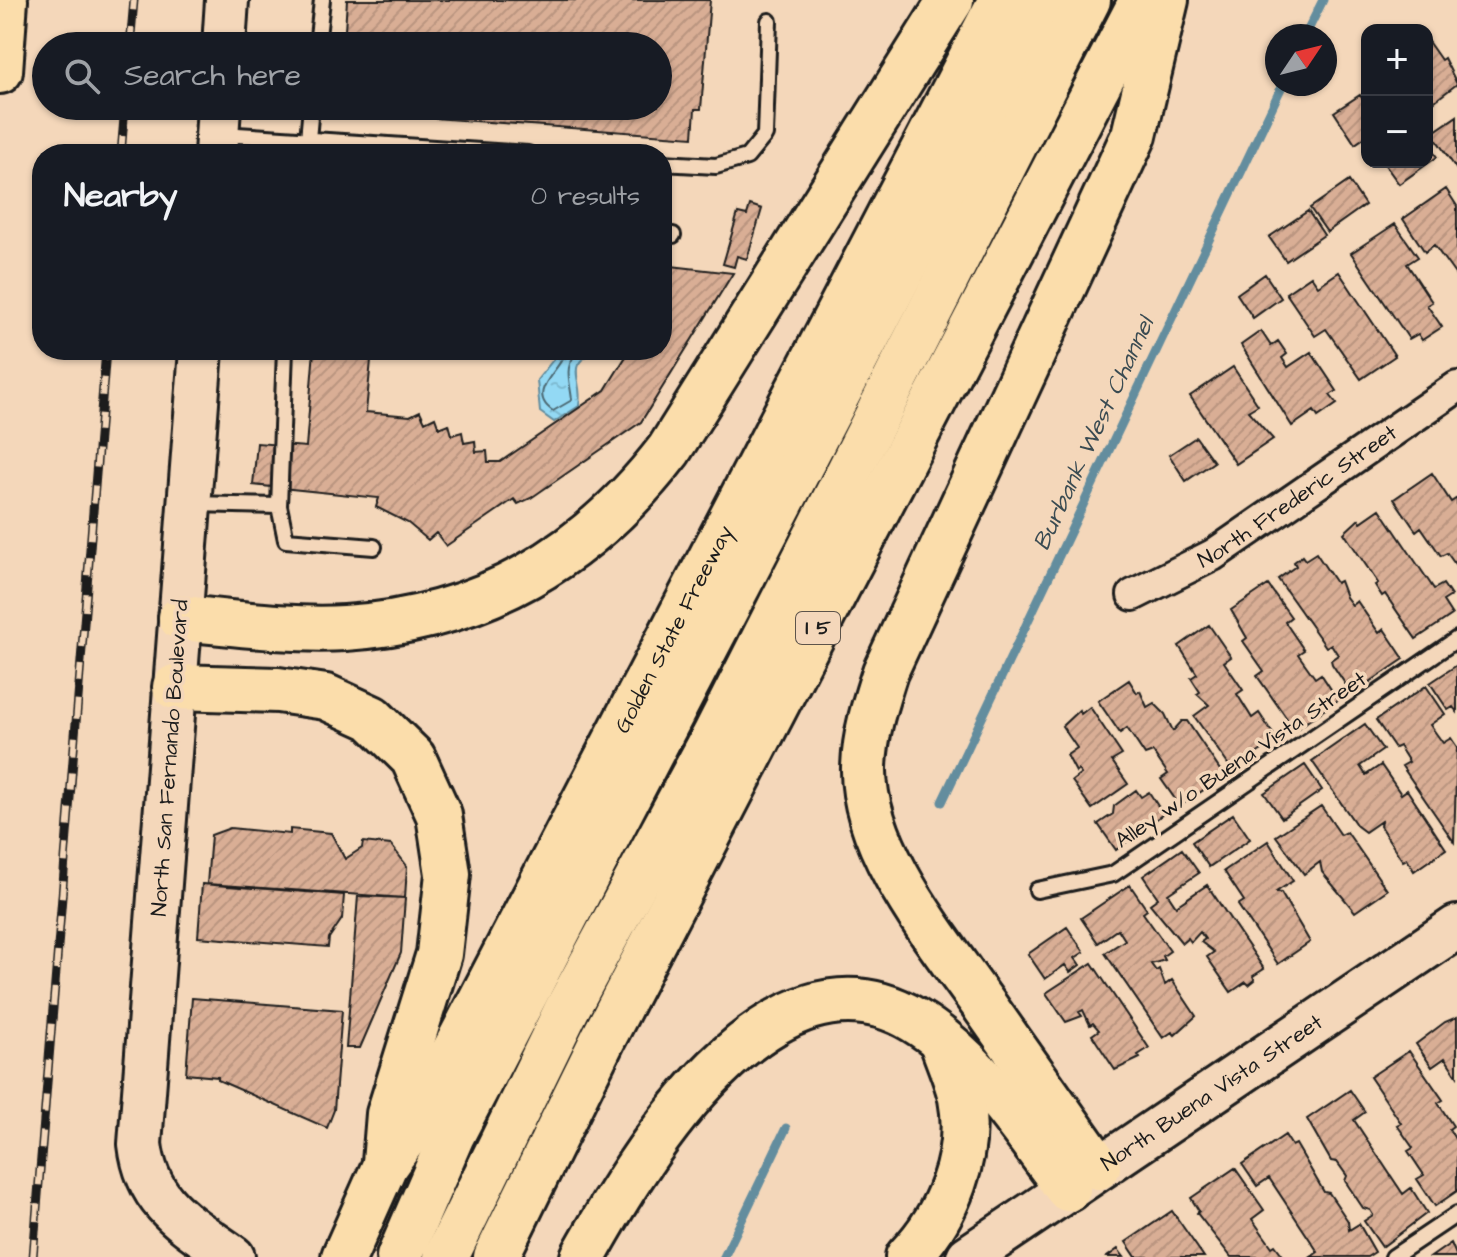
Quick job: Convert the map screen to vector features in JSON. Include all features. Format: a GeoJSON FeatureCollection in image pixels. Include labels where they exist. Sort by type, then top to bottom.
{"type":"FeatureCollection","features":[{"type":"Feature","properties":{"kind":"main road"},"geometry":{"type":"LineString","coordinates":[[1,52],[5,0]]}},
{"type":"Feature","properties":{"kind":"main road"},"geometry":{"type":"LineString","coordinates":[[225,32],[227,0]]}},
{"type":"Feature","properties":{"kind":"main road"},"geometry":{"type":"LineString","coordinates":[[181,618],[298,627],[381,624],[458,605],[517,583],[568,554],[603,526],[637,492],[669,450],[951,0]]}},
{"type":"Feature","properties":{"kind":"main road","name":"Golden State Freeway"},"geometry":{"type":"LineString","coordinates":[[344,1257],[385,1165],[421,1115],[1001,0]]}},
{"type":"Feature","properties":{"kind":"main road"},"geometry":{"type":"LineString","coordinates":[[399,1257],[452,1135],[502,1036],[1043,0]]}},
{"type":"Feature","properties":{"kind":"main road"},"geometry":{"type":"LineString","coordinates":[[446,1257],[567,1009],[722,720],[1088,0]]}},
{"type":"Feature","properties":{"kind":"main road","name":"I 5"},"geometry":{"type":"LineString","coordinates":[[496,1257],[603,1039],[1142,0]]}},
{"type":"Feature","properties":{"kind":"main road"},"geometry":{"type":"LineString","coordinates":[[1083,1178],[894,870],[872,813],[864,768],[871,716],[885,672],[1134,135],[1166,0]]}},
{"type":"Feature","properties":{"kind":"main road","name":"North San Fernando Boulevard"},"geometry":{"type":"LineString","coordinates":[[200,360],[140,1144],[143,1166],[155,1194],[177,1217],[233,1257]]}},
{"type":"Feature","properties":{"kind":"main road"},"geometry":{"type":"LineString","coordinates":[[175,687],[278,690],[326,697],[372,718],[413,758],[439,815],[448,874],[439,954],[389,1114],[385,1165]]}},
{"type":"Feature","properties":{"kind":"main road","name":"North Buena Vista Street"},"geometry":{"type":"LineString","coordinates":[[968,1257],[1457,927]]}},
{"type":"Feature","properties":{"kind":"main road"},"geometry":{"type":"LineString","coordinates":[[583,1257],[605,1218],[669,1126],[747,1038],[787,1013],[821,1001],[886,1007],[913,1019],[972,1066],[1083,1178]]}},
{"type":"Feature","properties":{"kind":"main road"},"geometry":{"type":"LineString","coordinates":[[908,1257],[920,1245],[950,1197],[962,1144],[961,1099],[941,1039]]}},
{"type":"Feature","properties":{"kind":"street","name":"North Frederic Street"},"geometry":{"type":"LineString","coordinates":[[1133,595],[1213,555],[1457,387]]}},
{"type":"Feature","properties":{"kind":"lane"},"geometry":{"type":"LineString","coordinates":[[319,32],[322,0]]}},
{"type":"Feature","properties":{"kind":"lane"},"geometry":{"type":"LineString","coordinates":[[672,164],[716,166],[747,157],[765,135],[769,21]]}},
{"type":"Feature","properties":{"kind":"lane"},"geometry":{"type":"LineString","coordinates":[[308,139],[310,120]]}},
{"type":"Feature","properties":{"kind":"lane"},"geometry":{"type":"LineString","coordinates":[[217,131],[381,144]]}},
{"type":"Feature","properties":{"kind":"lane"},"geometry":{"type":"LineString","coordinates":[[285,360],[279,506],[286,540],[374,547]]}},
{"type":"Feature","properties":{"kind":"lane"},"geometry":{"type":"LineString","coordinates":[[189,504],[279,506]]}},
{"type":"Feature","properties":{"kind":"lane","name":"Alley w/o Buena Vista Street"},"geometry":{"type":"LineString","coordinates":[[1037,890],[1113,874],[1457,639]]}},
{"type":"Feature","properties":{"kind":"lane"},"geometry":{"type":"LineString","coordinates":[[1393,1257],[1457,1214]]}},
{"type":"Feature","properties":{"kind":"water"},"geometry":{"type":"Polygon","coordinates":[[[553,360],[582,360],[577,367],[579,406],[554,422],[540,412],[537,380],[553,360]]]}},
{"type":"Feature","properties":{"kind":"building"},"geometry":{"type":"Polygon","coordinates":[[[347,0],[710,0],[701,109],[695,109],[693,137],[462,120],[672,120],[672,32],[345,32],[347,0]]]}},
{"type":"Feature","properties":{"kind":"building"},"geometry":{"type":"Polygon","coordinates":[[[1433,49],[1441,60],[1444,58],[1457,84],[1433,102],[1433,49]]]}},
{"type":"Feature","properties":{"kind":"building"},"geometry":{"type":"Polygon","coordinates":[[[1360,95],[1361,140],[1355,144],[1334,112],[1360,95]]]}},
{"type":"Feature","properties":{"kind":"building"},"geometry":{"type":"Polygon","coordinates":[[[1457,116],[1457,170],[1433,134],[1457,116]]]}},
{"type":"Feature","properties":{"kind":"building"},"geometry":{"type":"Polygon","coordinates":[[[1387,168],[1422,168],[1399,184],[1387,168]]]}},
{"type":"Feature","properties":{"kind":"building"},"geometry":{"type":"Polygon","coordinates":[[[1349,181],[1365,205],[1327,232],[1310,208],[1349,181]]]}},
{"type":"Feature","properties":{"kind":"building"},"geometry":{"type":"Polygon","coordinates":[[[1446,189],[1457,206],[1457,277],[1434,245],[1425,252],[1403,219],[1446,189]]]}},
{"type":"Feature","properties":{"kind":"building"},"geometry":{"type":"Polygon","coordinates":[[[750,205],[762,209],[747,259],[737,256],[734,267],[723,264],[738,213],[747,215],[750,205]]]}},
{"type":"Feature","properties":{"kind":"building"},"geometry":{"type":"Polygon","coordinates":[[[1308,211],[1324,235],[1286,261],[1269,237],[1308,211]]]}},
{"type":"Feature","properties":{"kind":"building"},"geometry":{"type":"Polygon","coordinates":[[[1395,224],[1418,257],[1407,264],[1432,302],[1427,305],[1442,327],[1422,340],[1418,334],[1409,339],[1351,253],[1395,224]]]}},
{"type":"Feature","properties":{"kind":"building"},"geometry":{"type":"Polygon","coordinates":[[[672,266],[733,273],[641,422],[531,498],[518,504],[514,499],[446,546],[436,533],[428,540],[408,523],[376,507],[379,498],[253,485],[257,443],[306,447],[313,360],[371,360],[366,412],[410,416],[420,411],[425,422],[435,417],[439,428],[449,424],[452,435],[462,432],[464,443],[475,441],[476,452],[487,451],[488,462],[500,462],[605,390],[624,360],[672,360],[672,266]]]}},
{"type":"Feature","properties":{"kind":"building"},"geometry":{"type":"Polygon","coordinates":[[[1339,272],[1395,356],[1361,379],[1326,329],[1315,336],[1286,293],[1311,276],[1318,286],[1339,272]]]}},
{"type":"Feature","properties":{"kind":"building"},"geometry":{"type":"Polygon","coordinates":[[[1265,274],[1281,298],[1253,318],[1237,294],[1265,274]]]}},
{"type":"Feature","properties":{"kind":"building"},"geometry":{"type":"Polygon","coordinates":[[[1261,331],[1271,346],[1278,341],[1287,354],[1282,358],[1288,367],[1311,352],[1337,391],[1330,395],[1337,404],[1318,417],[1314,411],[1292,426],[1241,345],[1261,331]]]}},
{"type":"Feature","properties":{"kind":"building"},"geometry":{"type":"Polygon","coordinates":[[[1233,367],[1258,405],[1248,411],[1273,439],[1236,464],[1190,396],[1233,367]]]}},
{"type":"Feature","properties":{"kind":"building"},"geometry":{"type":"Polygon","coordinates":[[[1196,437],[1214,462],[1186,481],[1169,455],[1196,437]]]}},
{"type":"Feature","properties":{"kind":"building"},"geometry":{"type":"Polygon","coordinates":[[[1432,473],[1451,502],[1457,498],[1457,567],[1447,553],[1441,556],[1421,527],[1416,531],[1394,499],[1432,473]]]}},
{"type":"Feature","properties":{"kind":"building"},"geometry":{"type":"Polygon","coordinates":[[[1380,509],[1434,589],[1443,584],[1451,596],[1443,601],[1452,615],[1416,639],[1385,594],[1382,596],[1375,585],[1378,583],[1344,533],[1359,519],[1361,522],[1380,509]]]}},
{"type":"Feature","properties":{"kind":"building"},"geometry":{"type":"Polygon","coordinates":[[[1316,553],[1336,583],[1340,581],[1352,605],[1357,601],[1379,633],[1384,629],[1404,659],[1352,694],[1332,664],[1331,660],[1338,655],[1331,644],[1326,647],[1278,579],[1296,566],[1294,562],[1302,556],[1305,560],[1316,553]]]}},
{"type":"Feature","properties":{"kind":"building"},"geometry":{"type":"Polygon","coordinates":[[[1268,585],[1291,617],[1285,622],[1304,650],[1298,654],[1315,678],[1321,674],[1338,700],[1295,730],[1257,676],[1264,671],[1243,641],[1247,638],[1231,610],[1268,585]]]}},
{"type":"Feature","properties":{"kind":"building"},"geometry":{"type":"Polygon","coordinates":[[[1209,625],[1231,657],[1224,662],[1243,690],[1237,694],[1252,718],[1259,713],[1277,740],[1232,770],[1194,716],[1209,705],[1197,694],[1200,692],[1191,678],[1197,674],[1179,646],[1209,625]]]}},
{"type":"Feature","properties":{"kind":"building"},"geometry":{"type":"Polygon","coordinates":[[[1457,665],[1457,712],[1453,707],[1448,710],[1430,683],[1457,665]]]}},
{"type":"Feature","properties":{"kind":"building"},"geometry":{"type":"Polygon","coordinates":[[[1129,680],[1137,693],[1140,691],[1147,707],[1154,703],[1165,714],[1173,731],[1182,721],[1187,721],[1224,776],[1180,806],[1161,779],[1168,774],[1153,752],[1145,755],[1127,728],[1120,733],[1098,701],[1129,680]]]}},
{"type":"Feature","properties":{"kind":"building"},"geometry":{"type":"Polygon","coordinates":[[[1426,686],[1445,714],[1430,725],[1443,743],[1451,738],[1457,747],[1454,842],[1402,766],[1409,762],[1399,746],[1395,748],[1376,720],[1426,686]]]}},
{"type":"Feature","properties":{"kind":"building"},"geometry":{"type":"Polygon","coordinates":[[[1090,707],[1122,755],[1112,761],[1128,784],[1092,809],[1072,781],[1081,774],[1078,770],[1076,772],[1067,755],[1077,748],[1062,726],[1079,710],[1081,714],[1090,707]]]}},
{"type":"Feature","properties":{"kind":"building"},"geometry":{"type":"Polygon","coordinates":[[[1365,724],[1383,750],[1360,766],[1366,775],[1381,765],[1401,794],[1407,790],[1446,849],[1414,871],[1407,859],[1403,861],[1400,857],[1380,826],[1381,821],[1365,832],[1357,826],[1312,761],[1365,724]]]}},
{"type":"Feature","properties":{"kind":"building"},"geometry":{"type":"Polygon","coordinates":[[[1305,765],[1322,790],[1282,818],[1264,793],[1305,765]]]}},
{"type":"Feature","properties":{"kind":"building"},"geometry":{"type":"Polygon","coordinates":[[[1136,790],[1141,797],[1149,792],[1163,814],[1116,850],[1098,824],[1113,814],[1114,806],[1136,790]]]}},
{"type":"Feature","properties":{"kind":"building"},"geometry":{"type":"Polygon","coordinates":[[[1321,806],[1341,835],[1347,832],[1387,890],[1355,912],[1322,872],[1320,862],[1304,874],[1276,836],[1321,806]]]}},
{"type":"Feature","properties":{"kind":"building"},"geometry":{"type":"Polygon","coordinates":[[[1233,814],[1250,839],[1209,867],[1192,842],[1233,814]]]}},
{"type":"Feature","properties":{"kind":"building"},"geometry":{"type":"Polygon","coordinates":[[[230,828],[290,834],[290,829],[331,833],[345,859],[362,848],[363,842],[391,845],[407,866],[405,898],[207,884],[211,835],[230,828]]]}},
{"type":"Feature","properties":{"kind":"building"},"geometry":{"type":"Polygon","coordinates":[[[1268,841],[1293,881],[1276,892],[1281,893],[1310,942],[1278,964],[1238,905],[1244,901],[1224,871],[1268,841]]]}},
{"type":"Feature","properties":{"kind":"building"},"geometry":{"type":"Polygon","coordinates":[[[1182,849],[1199,873],[1168,894],[1176,906],[1207,885],[1264,969],[1253,976],[1255,980],[1249,985],[1246,982],[1231,992],[1207,957],[1214,952],[1201,942],[1205,939],[1200,932],[1191,942],[1188,938],[1182,943],[1150,904],[1158,898],[1143,876],[1182,849]]]}},
{"type":"Feature","properties":{"kind":"building"},"geometry":{"type":"Polygon","coordinates":[[[202,884],[344,895],[342,919],[329,938],[328,947],[198,937],[202,884]]]}},
{"type":"Feature","properties":{"kind":"building"},"geometry":{"type":"Polygon","coordinates":[[[1130,885],[1147,910],[1143,913],[1170,951],[1163,956],[1165,960],[1151,964],[1156,971],[1159,969],[1165,985],[1172,980],[1196,1016],[1175,1035],[1172,1032],[1163,1038],[1105,953],[1125,940],[1118,929],[1098,943],[1081,918],[1130,885]]]}},
{"type":"Feature","properties":{"kind":"building"},"geometry":{"type":"Polygon","coordinates":[[[358,896],[405,898],[401,953],[360,1048],[346,1048],[358,896]]]}},
{"type":"Feature","properties":{"kind":"building"},"geometry":{"type":"Polygon","coordinates":[[[1067,927],[1084,952],[1075,958],[1080,965],[1070,972],[1065,965],[1045,979],[1028,954],[1067,927]]]}},
{"type":"Feature","properties":{"kind":"building"},"geometry":{"type":"Polygon","coordinates":[[[1092,963],[1149,1048],[1138,1055],[1140,1058],[1115,1070],[1092,1035],[1099,1030],[1093,1023],[1090,1025],[1083,1010],[1079,1012],[1082,1016],[1066,1022],[1046,993],[1092,963]]]}},
{"type":"Feature","properties":{"kind":"building"},"geometry":{"type":"Polygon","coordinates":[[[192,998],[342,1010],[334,1110],[327,1128],[218,1080],[218,1077],[186,1074],[192,998]]]}},
{"type":"Feature","properties":{"kind":"building"},"geometry":{"type":"Polygon","coordinates":[[[1457,1017],[1457,1076],[1445,1058],[1432,1067],[1416,1044],[1445,1022],[1457,1017]]]}},
{"type":"Feature","properties":{"kind":"building"},"geometry":{"type":"Polygon","coordinates":[[[1409,1051],[1443,1100],[1438,1103],[1453,1126],[1449,1129],[1457,1142],[1457,1191],[1435,1206],[1417,1179],[1424,1175],[1408,1151],[1413,1148],[1397,1125],[1401,1123],[1370,1077],[1409,1051]]]}},
{"type":"Feature","properties":{"kind":"building"},"geometry":{"type":"Polygon","coordinates":[[[1350,1090],[1365,1112],[1354,1120],[1403,1194],[1411,1188],[1427,1213],[1382,1247],[1364,1221],[1373,1215],[1363,1208],[1345,1181],[1347,1176],[1337,1162],[1331,1161],[1307,1119],[1350,1090]]]}},
{"type":"Feature","properties":{"kind":"building"},"geometry":{"type":"Polygon","coordinates":[[[1285,1135],[1292,1146],[1296,1144],[1324,1192],[1329,1193],[1348,1221],[1349,1230],[1359,1224],[1375,1252],[1367,1257],[1311,1257],[1318,1252],[1269,1178],[1257,1186],[1242,1164],[1285,1135]]]}},
{"type":"Feature","properties":{"kind":"building"},"geometry":{"type":"Polygon","coordinates":[[[1235,1168],[1264,1210],[1252,1219],[1272,1247],[1275,1245],[1284,1257],[1231,1257],[1197,1213],[1199,1211],[1191,1198],[1235,1168]]]}},
{"type":"Feature","properties":{"kind":"building"},"geometry":{"type":"Polygon","coordinates":[[[1172,1211],[1204,1257],[1136,1257],[1126,1242],[1172,1211]]]}},
{"type":"Feature","properties":{"kind":"building"},"geometry":{"type":"Polygon","coordinates":[[[1451,1243],[1457,1257],[1431,1257],[1451,1243]]]}},
{"type":"Feature","properties":{"kind":"building"},"geometry":{"type":"Polygon","coordinates":[[[1118,1249],[1124,1257],[1107,1257],[1118,1249]]]}},
{"type":"Feature","properties":{"kind":"waterway","name":"Burbank West Channel"},"geometry":{"type":"LineString","coordinates":[[1311,24],[1323,0]]}},
{"type":"Feature","properties":{"kind":"waterway","name":"Burbank West Channel"},"geometry":{"type":"LineString","coordinates":[[942,802],[1277,96]]}},
{"type":"Feature","properties":{"kind":"waterway","name":"Burbank West Channel"},"geometry":{"type":"LineString","coordinates":[[724,1257],[786,1128]]}},
{"type":"Feature","properties":{"kind":"railway"},"geometry":{"type":"LineString","coordinates":[[131,32],[134,0]]}},
{"type":"Feature","properties":{"kind":"railway"},"geometry":{"type":"LineString","coordinates":[[122,144],[124,120]]}},
{"type":"Feature","properties":{"kind":"railway"},"geometry":{"type":"LineString","coordinates":[[33,1257],[105,360]]}}]}
